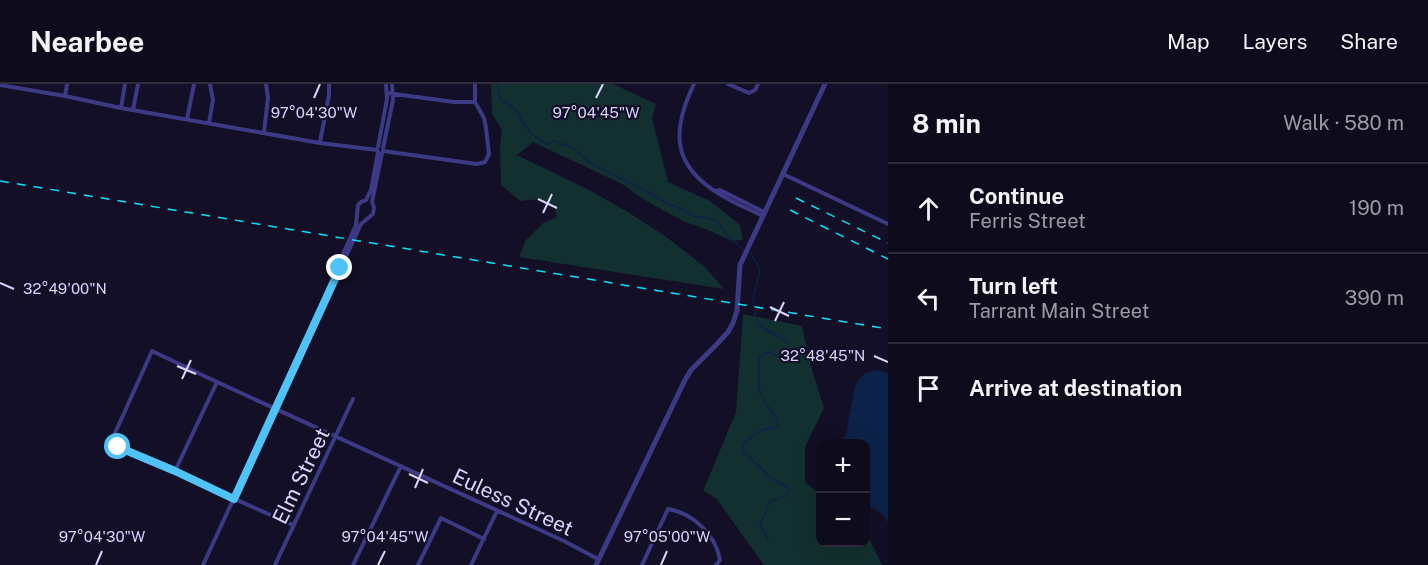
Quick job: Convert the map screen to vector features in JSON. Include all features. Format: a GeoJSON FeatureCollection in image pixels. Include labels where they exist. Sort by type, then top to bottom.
{"type":"FeatureCollection","features":[{"type":"Feature","properties":{"kind":"street"},"geometry":{"type":"LineString","coordinates":[[65,96],[67,84]]}},
{"type":"Feature","properties":{"kind":"street"},"geometry":{"type":"LineString","coordinates":[[121,108],[125,84]]}},
{"type":"Feature","properties":{"kind":"street"},"geometry":{"type":"LineString","coordinates":[[133,110],[138,84]]}},
{"type":"Feature","properties":{"kind":"street"},"geometry":{"type":"LineString","coordinates":[[187,119],[194,84]]}},
{"type":"Feature","properties":{"kind":"street"},"geometry":{"type":"LineString","coordinates":[[209,123],[213,100],[210,84]]}},
{"type":"Feature","properties":{"kind":"street"},"geometry":{"type":"LineString","coordinates":[[264,132],[268,98],[266,84]]}},
{"type":"Feature","properties":{"kind":"street"},"geometry":{"type":"LineString","coordinates":[[320,143],[329,84]]}},
{"type":"Feature","properties":{"kind":"street"},"geometry":{"type":"LineString","coordinates":[[203,565],[340,268],[339,263],[361,224],[375,211],[372,202],[387,93],[386,84]]}},
{"type":"Feature","properties":{"kind":"street"},"geometry":{"type":"LineString","coordinates":[[351,242],[357,221],[358,205],[366,200],[371,190],[391,107],[392,84]]}},
{"type":"Feature","properties":{"kind":"street"},"geometry":{"type":"LineString","coordinates":[[0,85],[320,143],[483,164],[489,154],[484,118],[475,102],[475,84]]}},
{"type":"Feature","properties":{"kind":"street"},"geometry":{"type":"LineString","coordinates":[[694,84],[685,103],[680,125],[681,148],[689,167],[703,183],[764,214]]}},
{"type":"Feature","properties":{"kind":"street"},"geometry":{"type":"LineString","coordinates":[[728,84],[749,93],[758,85]]}},
{"type":"Feature","properties":{"kind":"street"},"geometry":{"type":"LineString","coordinates":[[597,562],[685,380],[691,370],[723,338],[734,323],[740,265],[825,84]]}},
{"type":"Feature","properties":{"kind":"street"},"geometry":{"type":"LineString","coordinates":[[387,93],[454,102],[475,102]]}},
{"type":"Feature","properties":{"kind":"street"},"geometry":{"type":"LineString","coordinates":[[783,174],[888,224]]}},
{"type":"Feature","properties":{"kind":"street"},"geometry":{"type":"LineString","coordinates":[[366,200],[372,202]]}},
{"type":"Feature","properties":{"kind":"street","name":"Euless Street"},"geometry":{"type":"LineString","coordinates":[[175,471],[111,442],[152,351],[564,541],[597,562]]}},
{"type":"Feature","properties":{"kind":"street"},"geometry":{"type":"LineString","coordinates":[[217,382],[175,471],[293,525]]}},
{"type":"Feature","properties":{"kind":"street","name":"Elm Street"},"geometry":{"type":"LineString","coordinates":[[275,565],[353,399]]}},
{"type":"Feature","properties":{"kind":"street"},"geometry":{"type":"LineString","coordinates":[[353,565],[400,466]]}},
{"type":"Feature","properties":{"kind":"street"},"geometry":{"type":"LineString","coordinates":[[642,565],[668,509],[693,519],[706,530],[717,547],[720,557],[716,565]]}},
{"type":"Feature","properties":{"kind":"street"},"geometry":{"type":"LineString","coordinates":[[471,565],[497,512]]}},
{"type":"Feature","properties":{"kind":"street"},"geometry":{"type":"LineString","coordinates":[[418,565],[441,518],[484,538]]}},
{"type":"Feature","properties":{"kind":"green space"},"geometry":{"type":"Polygon","coordinates":[[[491,84],[613,84],[656,104],[652,118],[668,182],[710,201],[740,225],[743,240],[732,241],[683,221],[643,199],[622,184],[533,142],[517,155],[589,190],[665,236],[705,267],[724,289],[519,257],[526,240],[543,223],[557,217],[553,204],[541,199],[520,201],[501,185],[502,130],[492,114],[491,84]]]}},
{"type":"Feature","properties":{"kind":"green space"},"geometry":{"type":"Polygon","coordinates":[[[743,314],[802,326],[810,363],[824,408],[805,447],[805,482],[816,491],[816,547],[870,547],[870,540],[882,565],[764,565],[716,498],[703,491],[736,412],[743,314]]]}},
{"type":"Feature","properties":{"kind":"water"},"geometry":{"type":"Polygon","coordinates":[[[876,370],[888,373],[888,523],[882,514],[870,508],[870,439],[843,439],[846,435],[854,390],[858,380],[866,373],[876,370]]]}},
{"type":"Feature","properties":{"kind":"waterway"},"geometry":{"type":"LineString","coordinates":[[498,84],[500,100],[509,104],[519,114],[531,133],[548,145],[553,141],[572,147],[590,163],[666,203],[695,217],[716,220],[729,237],[743,249]]}},
{"type":"Feature","properties":{"kind":"waterway"},"geometry":{"type":"LineString","coordinates":[[751,254],[760,270],[753,298],[756,318],[760,326],[786,341],[790,350],[782,357],[768,352],[759,358],[759,390],[776,417],[778,428],[759,432],[743,444],[744,452],[769,476],[789,489],[786,496],[770,501],[760,526],[768,539]]}},
{"type":"Feature","properties":{"kind":"railway"},"geometry":{"type":"LineString","coordinates":[[0,181],[888,329]]}},
{"type":"Feature","properties":{"kind":"railway"},"geometry":{"type":"LineString","coordinates":[[796,198],[888,243]]}},
{"type":"Feature","properties":{"kind":"railway"},"geometry":{"type":"LineString","coordinates":[[790,210],[888,259]]}},
{"type":"Feature","properties":{"kind":"route"},"geometry":{"type":"LineString","coordinates":[[118,447],[234,499],[340,268]]}}]}
